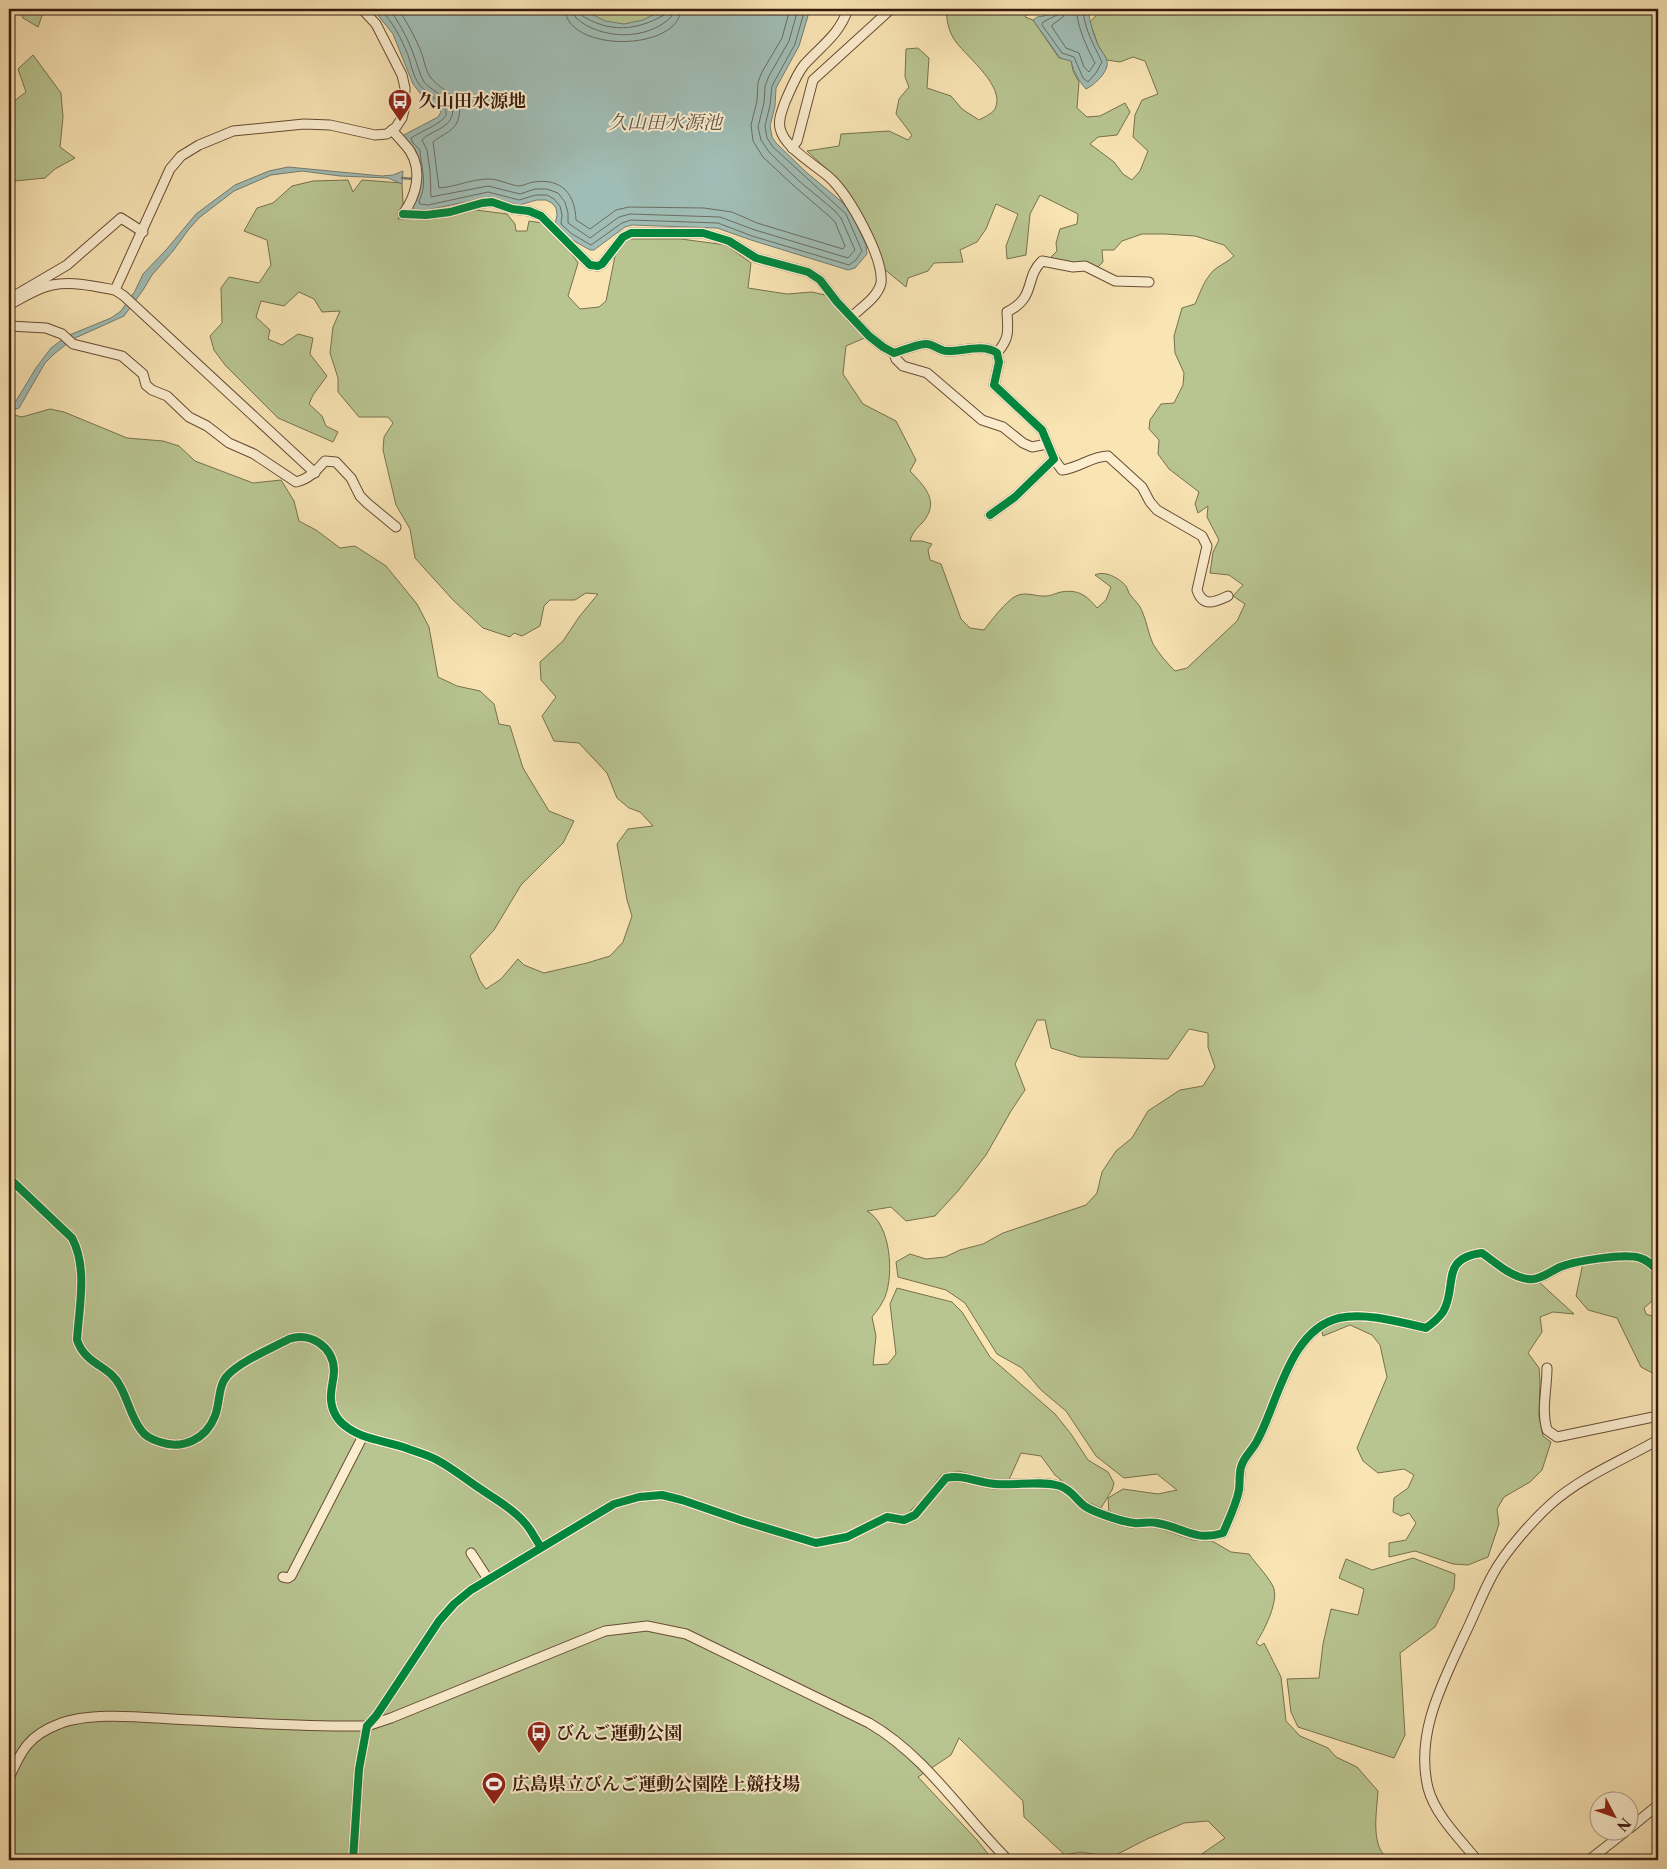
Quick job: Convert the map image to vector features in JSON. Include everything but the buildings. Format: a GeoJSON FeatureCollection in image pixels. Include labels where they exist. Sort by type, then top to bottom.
{"type":"FeatureCollection","features":[{"type":"Feature","properties":{"kind":"street"},"geometry":{"type":"LineString","coordinates":[[362,9],[376,24],[404,82],[402,118],[395,133]]}},
{"type":"Feature","properties":{"kind":"street"},"geometry":{"type":"LineString","coordinates":[[848,9],[838,30],[802,67],[780,117],[780,128],[783,137],[792,148],[833,180],[847,199],[872,244],[880,271],[881,283],[876,293],[851,317]]}},
{"type":"Feature","properties":{"kind":"street"},"geometry":{"type":"LineString","coordinates":[[792,148],[797,141],[807,95],[813,80],[891,9]]}},
{"type":"Feature","properties":{"kind":"street"},"geometry":{"type":"LineString","coordinates":[[115,290],[143,232],[170,168],[181,156],[232,131],[304,124],[330,125],[375,135],[395,133]]}},
{"type":"Feature","properties":{"kind":"street"},"geometry":{"type":"LineString","coordinates":[[395,133],[411,154],[417,171],[416,189],[402,214],[426,215],[450,212],[492,202],[512,209],[529,211],[541,216],[590,265],[598,266],[602,264],[624,237],[632,233],[703,233],[713,235],[729,241],[756,258],[808,272],[820,280],[851,317],[876,341],[894,353],[896,359],[903,366],[927,373],[982,420],[1003,427],[1022,444],[1032,448],[1047,444]]}},
{"type":"Feature","properties":{"kind":"street"},"geometry":{"type":"LineString","coordinates":[[9,299],[66,265],[121,218],[143,232]]}},
{"type":"Feature","properties":{"kind":"street"},"geometry":{"type":"LineString","coordinates":[[997,353],[1004,344],[1008,334],[1007,312],[1016,307],[1025,298],[1036,266],[1042,261],[1072,267],[1085,266],[1116,281],[1149,282]]}},
{"type":"Feature","properties":{"kind":"street"},"geometry":{"type":"LineString","coordinates":[[9,305],[37,290],[52,285],[82,284],[115,290],[124,296],[218,382],[315,473]]}},
{"type":"Feature","properties":{"kind":"street"},"geometry":{"type":"LineString","coordinates":[[9,326],[46,328],[62,334],[74,344],[122,356],[143,374],[146,385],[152,390],[167,396],[189,417],[207,426],[229,443],[254,454],[296,482],[305,480],[315,473],[325,461],[336,462],[351,478],[360,496],[367,504],[396,527]]}},
{"type":"Feature","properties":{"kind":"street"},"geometry":{"type":"LineString","coordinates":[[894,353],[924,344],[931,344],[945,351],[964,348],[993,350],[997,353],[999,362],[994,385],[1042,430],[1054,459],[1062,470],[1071,469],[1100,456],[1108,456],[1142,487],[1157,510],[1202,536],[1206,541],[1207,546],[1197,590],[1200,597],[1204,601],[1214,602],[1228,596]]}},
{"type":"Feature","properties":{"kind":"street"},"geometry":{"type":"LineString","coordinates":[[990,515],[1015,497],[1054,459]]}},
{"type":"Feature","properties":{"kind":"street"},"geometry":{"type":"LineString","coordinates":[[9,1178],[67,1231],[78,1248],[82,1271],[77,1340],[80,1349],[86,1357],[110,1373],[120,1385],[132,1417],[142,1432],[154,1440],[178,1445],[202,1436],[215,1416],[222,1383],[227,1376],[235,1369],[289,1339],[296,1336],[308,1337],[318,1342],[327,1350],[332,1360],[334,1369],[331,1400],[335,1414],[342,1423],[350,1430],[363,1436],[404,1447],[437,1460],[510,1509],[524,1522],[541,1547]]}},
{"type":"Feature","properties":{"kind":"street"},"geometry":{"type":"LineString","coordinates":[[353,1860],[359,1769],[366,1726],[376,1716],[438,1621],[454,1604],[488,1579],[614,1504],[639,1497],[662,1495],[816,1544],[847,1537],[886,1517],[904,1520],[915,1515],[946,1478],[952,1477],[994,1484],[1049,1483],[1068,1490],[1086,1507],[1108,1516],[1132,1523],[1156,1522],[1194,1535],[1212,1537],[1223,1533],[1238,1490],[1240,1468],[1244,1457],[1256,1442],[1291,1360],[1302,1344],[1320,1326],[1339,1318],[1364,1317],[1426,1328],[1436,1321],[1444,1310],[1454,1268],[1460,1260],[1472,1254],[1482,1253],[1506,1271],[1529,1280],[1540,1277],[1562,1266],[1620,1257],[1638,1257],[1647,1261],[1658,1271]]}},
{"type":"Feature","properties":{"kind":"street"},"geometry":{"type":"LineString","coordinates":[[1548,1368],[1543,1417],[1547,1430],[1557,1437],[1658,1416]]}},
{"type":"Feature","properties":{"kind":"street"},"geometry":{"type":"LineString","coordinates":[[283,1577],[288,1578],[291,1576],[363,1436]]}},
{"type":"Feature","properties":{"kind":"street"},"geometry":{"type":"LineString","coordinates":[[1476,1860],[1440,1812],[1429,1789],[1425,1763],[1426,1741],[1437,1694],[1493,1574],[1508,1550],[1550,1504],[1578,1483],[1658,1440]]}},
{"type":"Feature","properties":{"kind":"street"},"geometry":{"type":"LineString","coordinates":[[471,1553],[488,1579]]}},
{"type":"Feature","properties":{"kind":"street"},"geometry":{"type":"LineString","coordinates":[[9,1778],[22,1751],[39,1734],[58,1724],[77,1718],[152,1718],[366,1726],[391,1718],[605,1631],[647,1626],[686,1634],[890,1735],[923,1764],[982,1834],[1008,1860]]}},
{"type":"Feature","properties":{"kind":"street"},"geometry":{"type":"LineString","coordinates":[[1640,1820],[1658,1805]]}},
{"type":"Feature","properties":{"kind":"street"},"geometry":{"type":"LineString","coordinates":[[1589,1860],[1612,1842]]}},
{"type":"Feature","properties":{"kind":"green space"},"geometry":{"type":"Polygon","coordinates":[[[19,9],[40,9],[43,13],[38,27],[23,18],[19,9]]]}},
{"type":"Feature","properties":{"kind":"green space"},"geometry":{"type":"Polygon","coordinates":[[[570,9],[666,9],[659,16],[618,34],[570,9]]]}},
{"type":"Feature","properties":{"kind":"green space"},"geometry":{"type":"Polygon","coordinates":[[[946,9],[1032,9],[1025,17],[1033,20],[1059,58],[1071,60],[1073,71],[1079,82],[1077,108],[1087,117],[1100,116],[1125,103],[1130,112],[1117,135],[1098,137],[1090,144],[1114,162],[1123,174],[1132,180],[1140,171],[1148,151],[1133,137],[1135,115],[1142,100],[1158,94],[1145,61],[1133,57],[1120,62],[1107,60],[1098,45],[1090,22],[1102,9],[1658,9],[1658,1268],[1620,1255],[1529,1278],[1507,1269],[1483,1251],[1459,1258],[1442,1309],[1425,1326],[1339,1316],[1301,1343],[1255,1441],[1222,1531],[1211,1535],[1132,1521],[1109,1514],[1108,1498],[1123,1489],[1158,1494],[1177,1490],[1157,1474],[1124,1478],[1096,1456],[1066,1411],[1041,1390],[1022,1368],[997,1354],[965,1303],[946,1290],[898,1277],[896,1262],[910,1254],[926,1259],[945,1257],[960,1250],[983,1244],[1003,1233],[1086,1205],[1097,1193],[1102,1172],[1116,1151],[1132,1138],[1148,1111],[1180,1090],[1203,1086],[1215,1067],[1208,1047],[1208,1033],[1189,1029],[1168,1059],[1080,1057],[1051,1048],[1045,1020],[1037,1020],[1015,1064],[1025,1090],[986,1155],[958,1191],[935,1216],[906,1221],[891,1207],[867,1211],[875,1217],[886,1238],[890,1263],[888,1287],[885,1297],[872,1317],[876,1336],[873,1365],[888,1364],[896,1354],[890,1304],[897,1288],[952,1302],[962,1312],[990,1357],[1055,1414],[1088,1460],[1108,1472],[1114,1483],[1101,1508],[1088,1502],[1055,1475],[1041,1456],[1021,1453],[1008,1482],[958,1471],[941,1475],[922,1500],[910,1511],[915,1520],[948,1482],[966,1482],[993,1489],[1049,1488],[1066,1494],[1106,1520],[1131,1528],[1155,1527],[1193,1540],[1212,1541],[1231,1552],[1249,1554],[1274,1589],[1275,1595],[1272,1609],[1256,1643],[1260,1646],[1264,1643],[1281,1677],[1286,1721],[1300,1736],[1328,1748],[1336,1757],[1357,1767],[1378,1791],[1377,1839],[1384,1855],[1391,1860],[1193,1860],[1225,1838],[1208,1821],[1184,1823],[1112,1857],[1080,1852],[1065,1855],[1024,1817],[1023,1801],[959,1738],[951,1755],[918,1777],[977,1840],[993,1860],[9,1860],[9,417],[14,415],[22,417],[50,409],[64,412],[127,438],[163,441],[179,446],[195,461],[253,483],[281,480],[294,501],[299,521],[316,530],[340,548],[355,546],[386,566],[417,604],[429,627],[438,677],[457,686],[480,691],[494,704],[499,724],[510,726],[523,768],[549,811],[574,821],[563,843],[521,885],[494,930],[470,956],[480,981],[486,989],[501,979],[518,959],[524,965],[544,973],[610,956],[623,942],[632,916],[627,900],[617,844],[628,829],[653,826],[640,812],[629,808],[617,798],[607,773],[579,743],[554,741],[542,716],[556,697],[541,680],[540,662],[563,641],[579,617],[598,594],[586,593],[575,600],[550,600],[544,606],[540,626],[522,636],[514,633],[510,637],[483,628],[453,600],[415,558],[410,529],[396,505],[383,450],[384,437],[393,423],[388,417],[359,417],[338,392],[338,378],[330,353],[333,327],[340,311],[322,312],[314,299],[299,292],[284,306],[261,301],[256,317],[270,330],[268,339],[282,345],[298,334],[313,338],[310,354],[327,376],[313,395],[309,404],[322,416],[326,426],[338,432],[333,442],[278,418],[225,365],[214,350],[210,336],[222,323],[221,288],[229,277],[259,283],[271,265],[267,240],[244,231],[257,208],[273,203],[292,186],[313,181],[348,180],[353,192],[362,180],[402,183],[403,204],[398,219],[446,216],[476,210],[507,214],[515,224],[516,231],[527,231],[529,221],[542,223],[569,250],[578,263],[568,296],[580,309],[599,307],[606,301],[615,256],[624,239],[681,239],[726,245],[751,263],[748,288],[787,294],[812,292],[825,295],[867,337],[846,346],[843,374],[863,404],[896,421],[916,460],[910,471],[925,489],[930,501],[930,507],[928,514],[913,533],[910,541],[922,541],[932,544],[928,550],[930,560],[941,564],[961,619],[970,628],[984,630],[1008,602],[1020,595],[1050,596],[1061,592],[1073,592],[1082,594],[1097,608],[1106,600],[1111,587],[1095,575],[1103,573],[1116,578],[1126,586],[1130,595],[1140,607],[1153,644],[1163,658],[1175,671],[1187,668],[1237,621],[1245,604],[1233,596],[1243,585],[1229,575],[1210,573],[1213,552],[1219,540],[1207,517],[1208,506],[1198,513],[1195,504],[1199,492],[1169,469],[1158,454],[1159,440],[1149,429],[1150,420],[1161,404],[1174,403],[1183,385],[1184,373],[1175,353],[1174,336],[1182,308],[1195,304],[1211,274],[1216,268],[1234,256],[1224,245],[1195,236],[1142,234],[1122,241],[1114,250],[1102,250],[1103,262],[1098,267],[1049,259],[1057,251],[1056,243],[1060,229],[1077,224],[1078,214],[1040,195],[1030,214],[1026,255],[1007,259],[1006,246],[1018,214],[996,204],[986,229],[977,242],[960,250],[963,262],[934,263],[928,271],[908,278],[906,287],[883,268],[833,175],[807,151],[839,146],[841,134],[889,131],[908,140],[912,135],[896,114],[899,99],[909,87],[905,77],[906,49],[918,48],[929,58],[927,88],[951,96],[962,109],[979,120],[994,111],[997,100],[991,82],[953,38],[948,26],[946,9]]]}},
{"type":"Feature","properties":{"kind":"green space"},"geometry":{"type":"Polygon","coordinates":[[[33,55],[61,93],[63,117],[60,147],[75,158],[55,169],[45,178],[15,181],[9,190],[9,105],[26,92],[18,69],[33,55]]]}},
{"type":"Feature","properties":{"kind":"green space"},"geometry":{"type":"Polygon","coordinates":[[[1482,1255],[1539,1282],[1574,1314],[1553,1312],[1540,1317],[1542,1332],[1528,1353],[1539,1368],[1539,1416],[1543,1436],[1551,1442],[1542,1470],[1530,1482],[1504,1497],[1497,1509],[1499,1524],[1488,1557],[1468,1565],[1453,1564],[1415,1551],[1389,1557],[1389,1543],[1406,1540],[1416,1523],[1409,1513],[1401,1516],[1393,1512],[1394,1498],[1408,1488],[1414,1475],[1404,1469],[1378,1473],[1363,1461],[1357,1448],[1387,1377],[1380,1345],[1372,1335],[1350,1325],[1323,1336],[1321,1327],[1339,1319],[1364,1318],[1426,1329],[1437,1322],[1461,1261],[1482,1255]]]}},
{"type":"Feature","properties":{"kind":"green space"},"geometry":{"type":"Polygon","coordinates":[[[1637,1258],[1658,1273],[1658,1296],[1644,1308],[1646,1314],[1658,1318],[1658,1376],[1641,1367],[1617,1318],[1588,1310],[1576,1296],[1583,1263],[1637,1258]]]}},
{"type":"Feature","properties":{"kind":"green space"},"geometry":{"type":"Polygon","coordinates":[[[1413,1558],[1455,1574],[1454,1589],[1435,1627],[1400,1653],[1405,1735],[1394,1758],[1298,1727],[1291,1712],[1287,1679],[1319,1678],[1323,1644],[1331,1609],[1358,1615],[1364,1589],[1339,1578],[1346,1559],[1372,1570],[1413,1558]]]}},
{"type":"Feature","properties":{"kind":"water","name":"久山田水源池"},"geometry":{"type":"Polygon","coordinates":[[[373,9],[582,9],[605,21],[624,24],[643,20],[665,9],[810,9],[799,46],[776,88],[775,106],[770,126],[772,137],[806,172],[850,211],[866,245],[867,254],[855,268],[848,270],[717,228],[632,225],[625,227],[594,250],[590,250],[569,238],[555,225],[556,208],[546,200],[537,200],[519,205],[489,197],[427,210],[411,209],[416,151],[402,136],[438,117],[441,112],[439,108],[424,98],[413,84],[393,34],[373,9]]]}},
{"type":"Feature","properties":{"kind":"water"},"geometry":{"type":"Polygon","coordinates":[[[1058,9],[1088,10],[1095,37],[1107,61],[1106,69],[1102,76],[1086,89],[1073,69],[1071,61],[1060,58],[1033,20],[1058,9]]]}},
{"type":"Feature","properties":{"kind":"water"},"geometry":{"type":"Polygon","coordinates":[[[288,167],[382,176],[393,175],[403,171],[402,184],[388,178],[340,176],[302,171],[271,175],[234,191],[200,217],[189,229],[152,275],[124,316],[73,339],[54,354],[45,363],[19,408],[9,412],[9,408],[16,401],[51,348],[67,336],[111,318],[121,311],[135,291],[143,274],[196,214],[235,185],[269,171],[288,167]]]}},
{"type":"Feature","properties":{"kind":"waterway"},"geometry":{"type":"LineString","coordinates":[[402,178],[414,179]]}},
{"type":"Feature","properties":{"kind":"cycle path"},"geometry":{"type":"LineString","coordinates":[[403,214],[426,215],[450,212],[492,202],[512,209],[529,211],[541,216],[590,265],[598,266],[602,264],[623,237],[631,233],[703,233],[729,241],[756,258],[808,272],[820,280],[837,302],[869,336],[894,353],[925,344],[947,351],[979,348],[997,353],[999,362],[994,385],[1042,430],[1054,459],[1015,497],[990,515]]}},
{"type":"Feature","properties":{"kind":"cycle path"},"geometry":{"type":"LineString","coordinates":[[9,1178],[72,1238],[80,1262],[81,1275],[81,1301],[77,1340],[86,1355],[116,1379],[132,1414],[147,1436],[157,1441],[177,1445],[193,1441],[206,1431],[211,1424],[217,1411],[222,1385],[232,1371],[289,1339],[297,1337],[312,1339],[325,1348],[333,1361],[331,1400],[336,1416],[345,1426],[369,1438],[406,1448],[443,1464],[515,1513],[541,1547]]}},
{"type":"Feature","properties":{"kind":"cycle path"},"geometry":{"type":"LineString","coordinates":[[353,1860],[359,1769],[367,1726],[376,1716],[439,1621],[454,1604],[471,1590],[614,1504],[639,1497],[662,1495],[816,1543],[847,1537],[887,1517],[904,1520],[915,1515],[946,1478],[958,1477],[995,1484],[1052,1484],[1068,1490],[1086,1507],[1123,1521],[1157,1523],[1204,1536],[1223,1533],[1238,1496],[1242,1463],[1253,1448],[1265,1425],[1287,1370],[1297,1352],[1308,1337],[1322,1325],[1339,1318],[1360,1316],[1382,1318],[1426,1328],[1443,1312],[1455,1267],[1460,1261],[1469,1256],[1482,1253],[1510,1273],[1528,1279],[1541,1277],[1567,1265],[1588,1260],[1623,1256],[1648,1261],[1658,1271]]}},
{"type":"Feature","properties":{"kind":"place","name":"久山田水源地"},"geometry":{"type":"Point","coordinates":[400,122]}},
{"type":"Feature","properties":{"kind":"place","name":"びんご運動公園"},"geometry":{"type":"Point","coordinates":[539,1754]}},
{"type":"Feature","properties":{"kind":"place","name":"広島県立びんご運動公園陸上競技場"},"geometry":{"type":"Point","coordinates":[494,1805]}}]}
